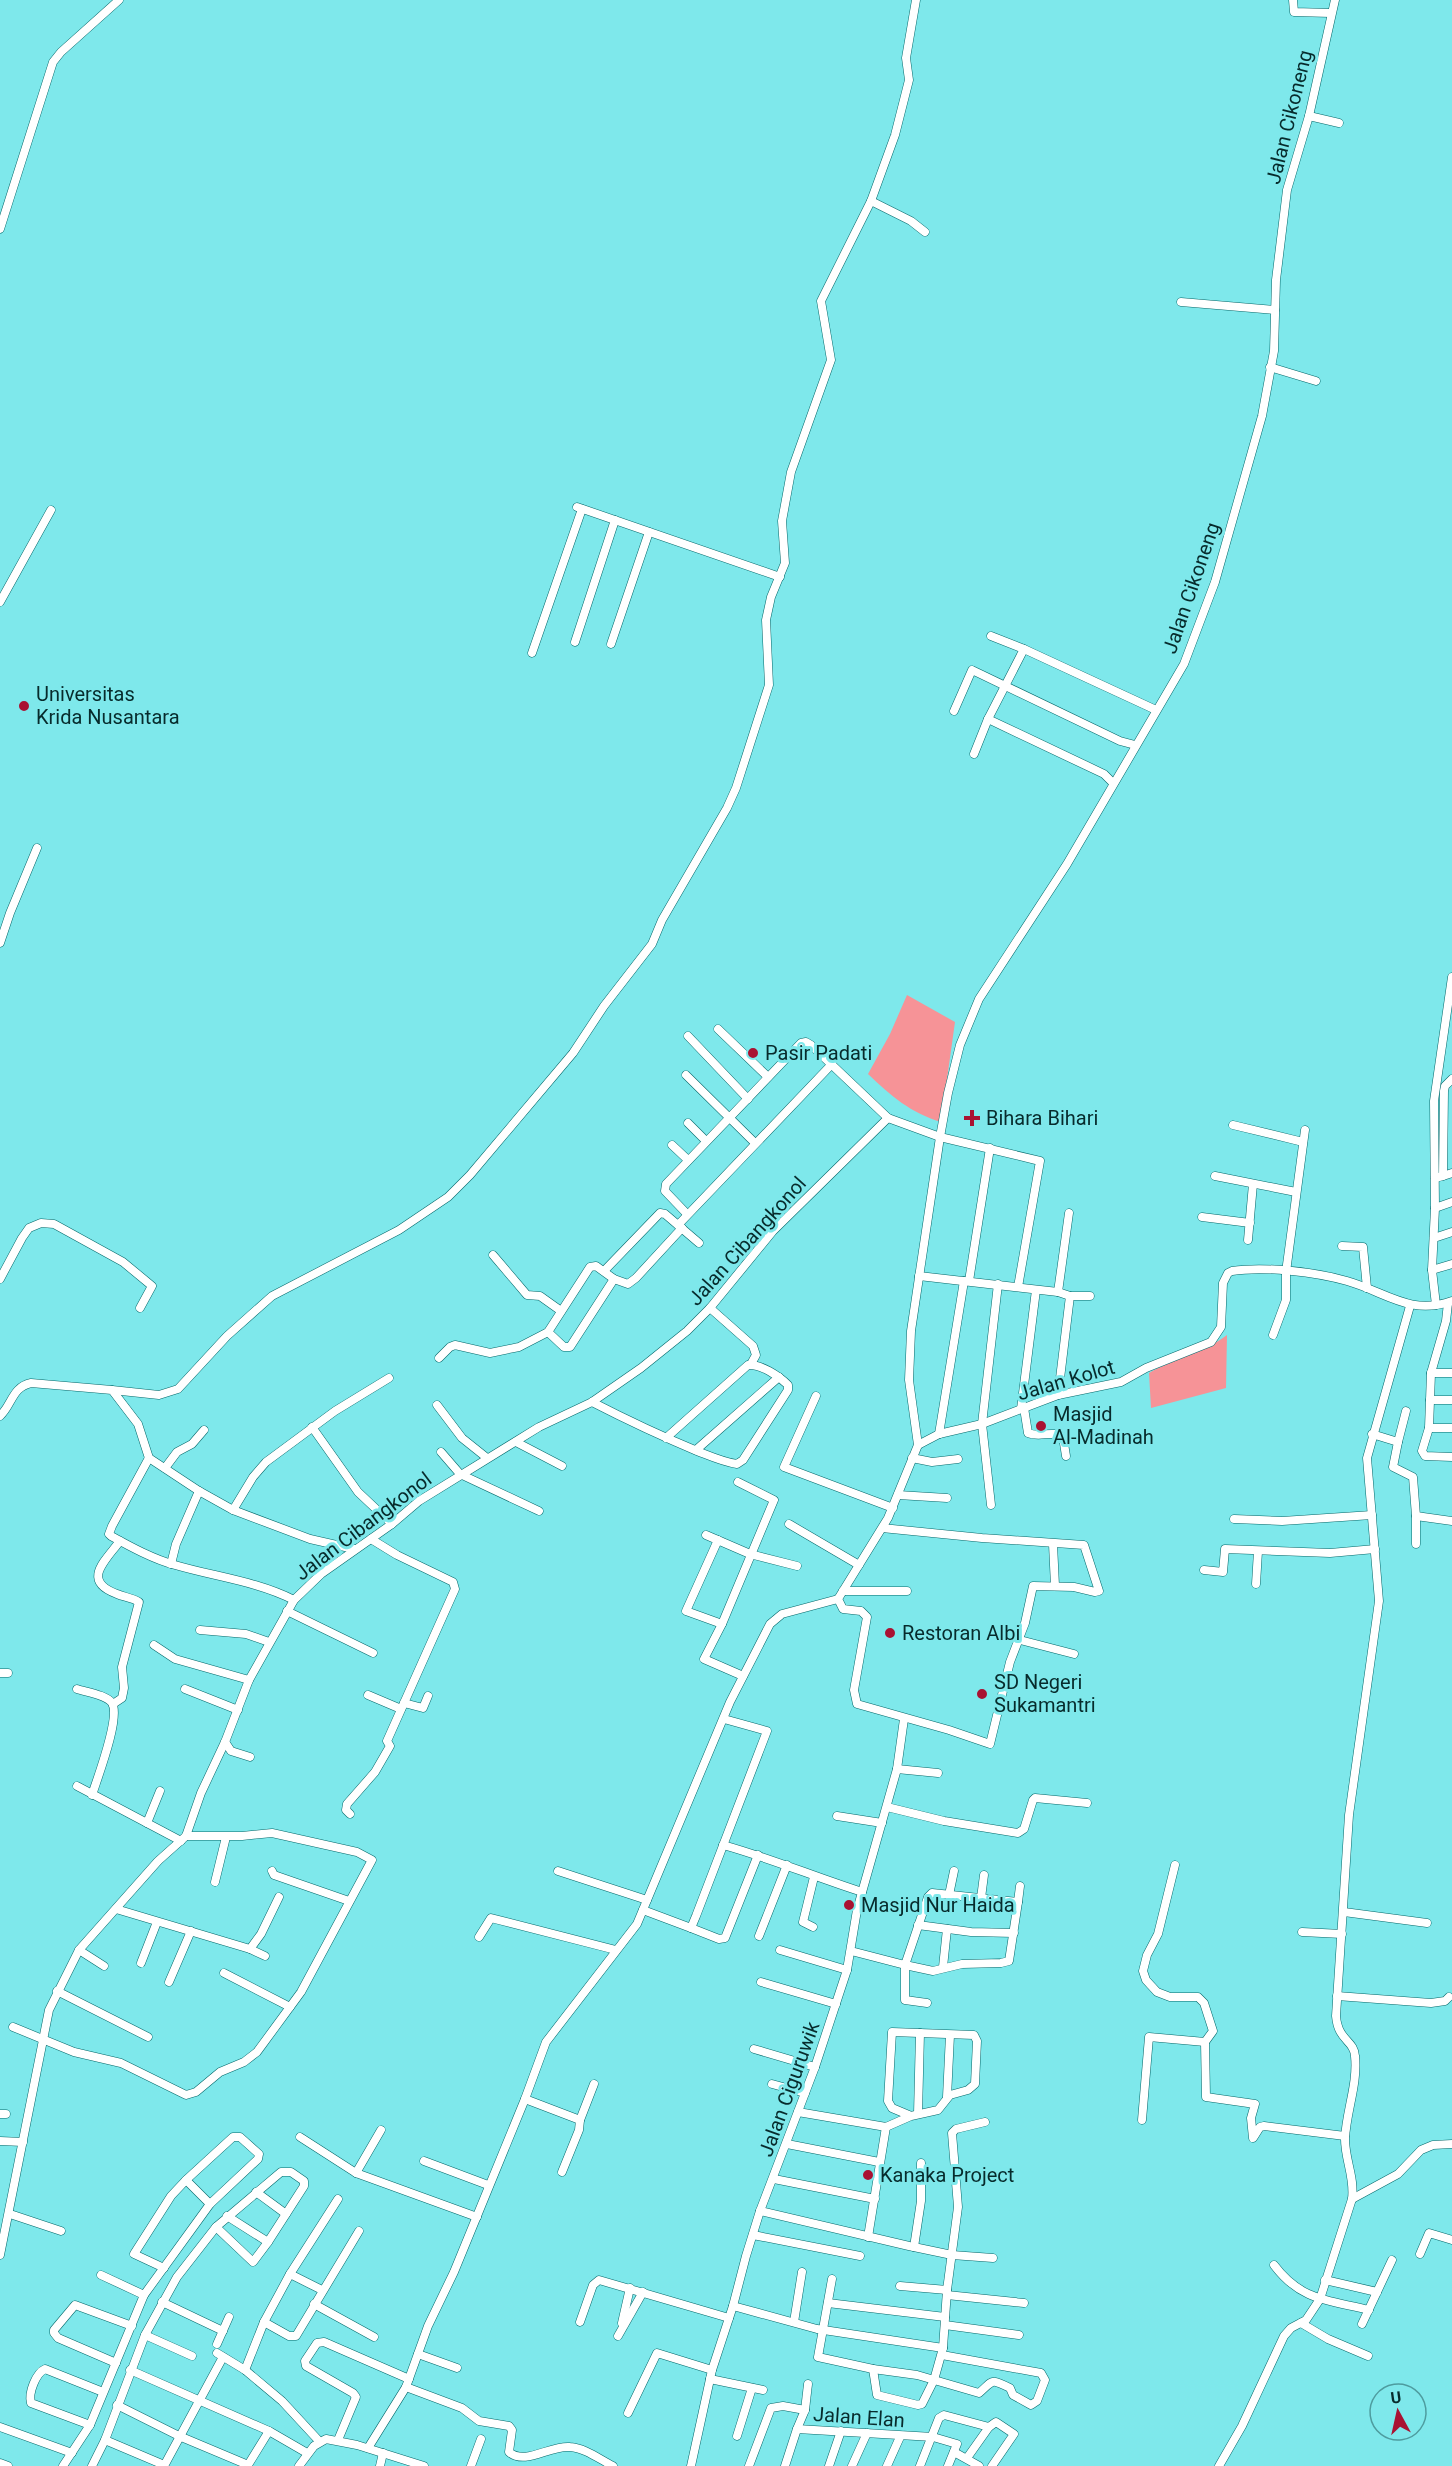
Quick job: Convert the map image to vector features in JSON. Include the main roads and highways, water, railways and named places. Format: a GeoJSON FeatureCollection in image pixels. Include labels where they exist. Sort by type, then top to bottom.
{"type":"FeatureCollection","features":[{"type":"Feature","properties":{"kind":"place","name":"Universitas Krida Nusantara"},"geometry":{"type":"Point","coordinates":[24,706]}},
{"type":"Feature","properties":{"kind":"place","name":"Pasir Padati"},"geometry":{"type":"Point","coordinates":[753,1053]}},
{"type":"Feature","properties":{"kind":"place","name":"Bihara Bihari"},"geometry":{"type":"Point","coordinates":[972,1118]}},
{"type":"Feature","properties":{"kind":"place","name":"Masjid Al-Madinah"},"geometry":{"type":"Point","coordinates":[1041,1426]}},
{"type":"Feature","properties":{"kind":"place","name":"Restoran Albi"},"geometry":{"type":"Point","coordinates":[890,1633]}},
{"type":"Feature","properties":{"kind":"place","name":"SD Negeri Sukamantri"},"geometry":{"type":"Point","coordinates":[982,1694]}},
{"type":"Feature","properties":{"kind":"place","name":"Masjid Nur Haida"},"geometry":{"type":"Point","coordinates":[849,1905]}},
{"type":"Feature","properties":{"kind":"place","name":"Kanaka Project"},"geometry":{"type":"Point","coordinates":[868,2175]}}]}
